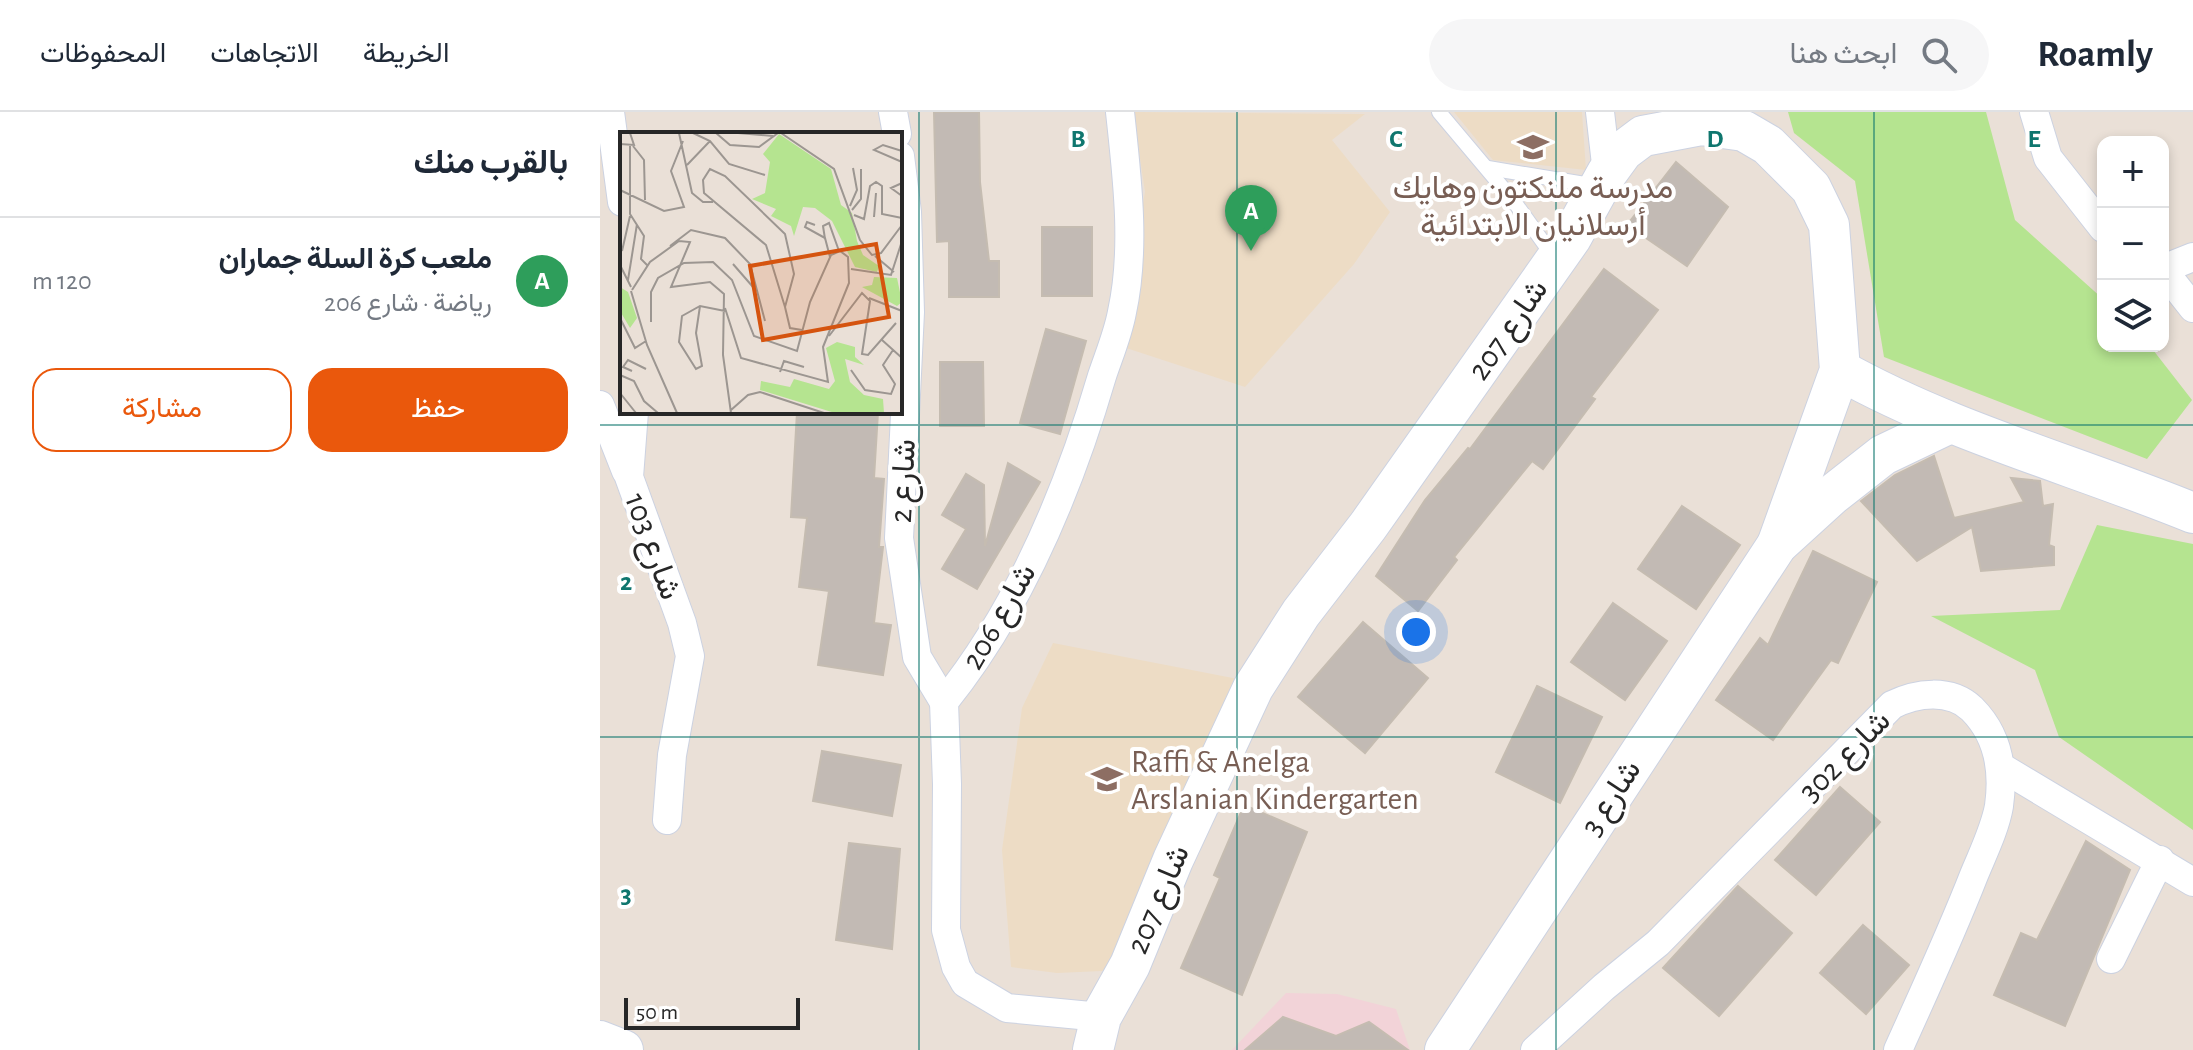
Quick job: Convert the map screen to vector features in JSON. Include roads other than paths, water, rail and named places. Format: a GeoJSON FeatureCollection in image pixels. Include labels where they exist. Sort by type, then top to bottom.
{"type":"FeatureCollection","features":[{"type":"Feature","properties":{"kind":"street"},"geometry":{"type":"LineString","coordinates":[[610,112],[620,187]]}},
{"type":"Feature","properties":{"kind":"street"},"geometry":{"type":"LineString","coordinates":[[893,112],[897,132]]}},
{"type":"Feature","properties":{"kind":"street","name":"شارع 206"},"geometry":{"type":"LineString","coordinates":[[1097,1034],[1007,1008],[965,983],[956,967],[946,930],[944,702],[981,657],[1046,531],[1072,474],[1122,314],[1128,238],[1128,172],[1120,112]]}},
{"type":"Feature","properties":{"kind":"street"},"geometry":{"type":"LineString","coordinates":[[1600,112],[1604,180]]}},
{"type":"Feature","properties":{"kind":"street"},"geometry":{"type":"LineString","coordinates":[[2034,112],[2048,158],[2097,220]]}},
{"type":"Feature","properties":{"kind":"street","name":"شارع 207"},"geometry":{"type":"LineString","coordinates":[[1097,1034],[1130,965],[1179,845],[1253,688],[1301,613],[1377,514],[1556,259],[1623,151],[1643,136],[1723,119],[1768,145],[1818,198],[1829,225],[1840,370],[1777,545]]}},
{"type":"Feature","properties":{"kind":"street","name":"شارع 2"},"geometry":{"type":"LineString","coordinates":[[902,172],[907,212],[910,312],[899,538],[917,657],[944,702]]}},
{"type":"Feature","properties":{"kind":"street"},"geometry":{"type":"LineString","coordinates":[[2169,267],[2193,257]]}},
{"type":"Feature","properties":{"kind":"street"},"geometry":{"type":"LineString","coordinates":[[2169,277],[2193,308]]}},
{"type":"Feature","properties":{"kind":"street"},"geometry":{"type":"LineString","coordinates":[[1840,370],[1892,399],[1950,423],[2193,513]]}},
{"type":"Feature","properties":{"kind":"street"},"geometry":{"type":"LineString","coordinates":[[600,405],[629,477]]}},
{"type":"Feature","properties":{"kind":"street","name":"شارع 103"},"geometry":{"type":"LineString","coordinates":[[634,414],[629,477],[688,641],[690,668],[672,755],[667,820]]}},
{"type":"Feature","properties":{"kind":"street"},"geometry":{"type":"LineString","coordinates":[[1777,545],[1832,495],[1883,455],[1950,423]]}},
{"type":"Feature","properties":{"kind":"street","name":"شارع 3"},"geometry":{"type":"LineString","coordinates":[[1445,1050],[1777,545]]}},
{"type":"Feature","properties":{"kind":"street","name":"شارع 302"},"geometry":{"type":"LineString","coordinates":[[1535,1050],[1658,943],[1892,705],[1924,694],[1944,695],[1969,706],[1992,736],[2001,767],[1999,807],[1952,930],[1898,1050]]}},
{"type":"Feature","properties":{"kind":"street"},"geometry":{"type":"LineString","coordinates":[[2001,767],[2193,882]]}},
{"type":"Feature","properties":{"kind":"street"},"geometry":{"type":"LineString","coordinates":[[2111,959],[2160,860]]}},
{"type":"Feature","properties":{"kind":"street"},"geometry":{"type":"LineString","coordinates":[[600,1041],[623,1050]]}},
{"type":"Feature","properties":{"kind":"lane"},"geometry":{"type":"LineString","coordinates":[[1439,112],[1488,168],[1556,259]]}},
{"type":"Feature","properties":{"kind":"lane"},"geometry":{"type":"LineString","coordinates":[[1488,168],[1604,180]]}},
{"type":"Feature","properties":{"kind":"place","name":"مدرسة ملنكتون وهايك أرسلانيان الابتدائية"},"geometry":{"type":"Point","coordinates":[1533,147]}},
{"type":"Feature","properties":{"kind":"place","name":"ملعب كرة السلة جماران"},"geometry":{"type":"Point","coordinates":[1251,251]}},
{"type":"Feature","properties":{"kind":"place","name":"Raffi & Anelga Arslanian Kindergarten"},"geometry":{"type":"Point","coordinates":[1107,779]}}]}
